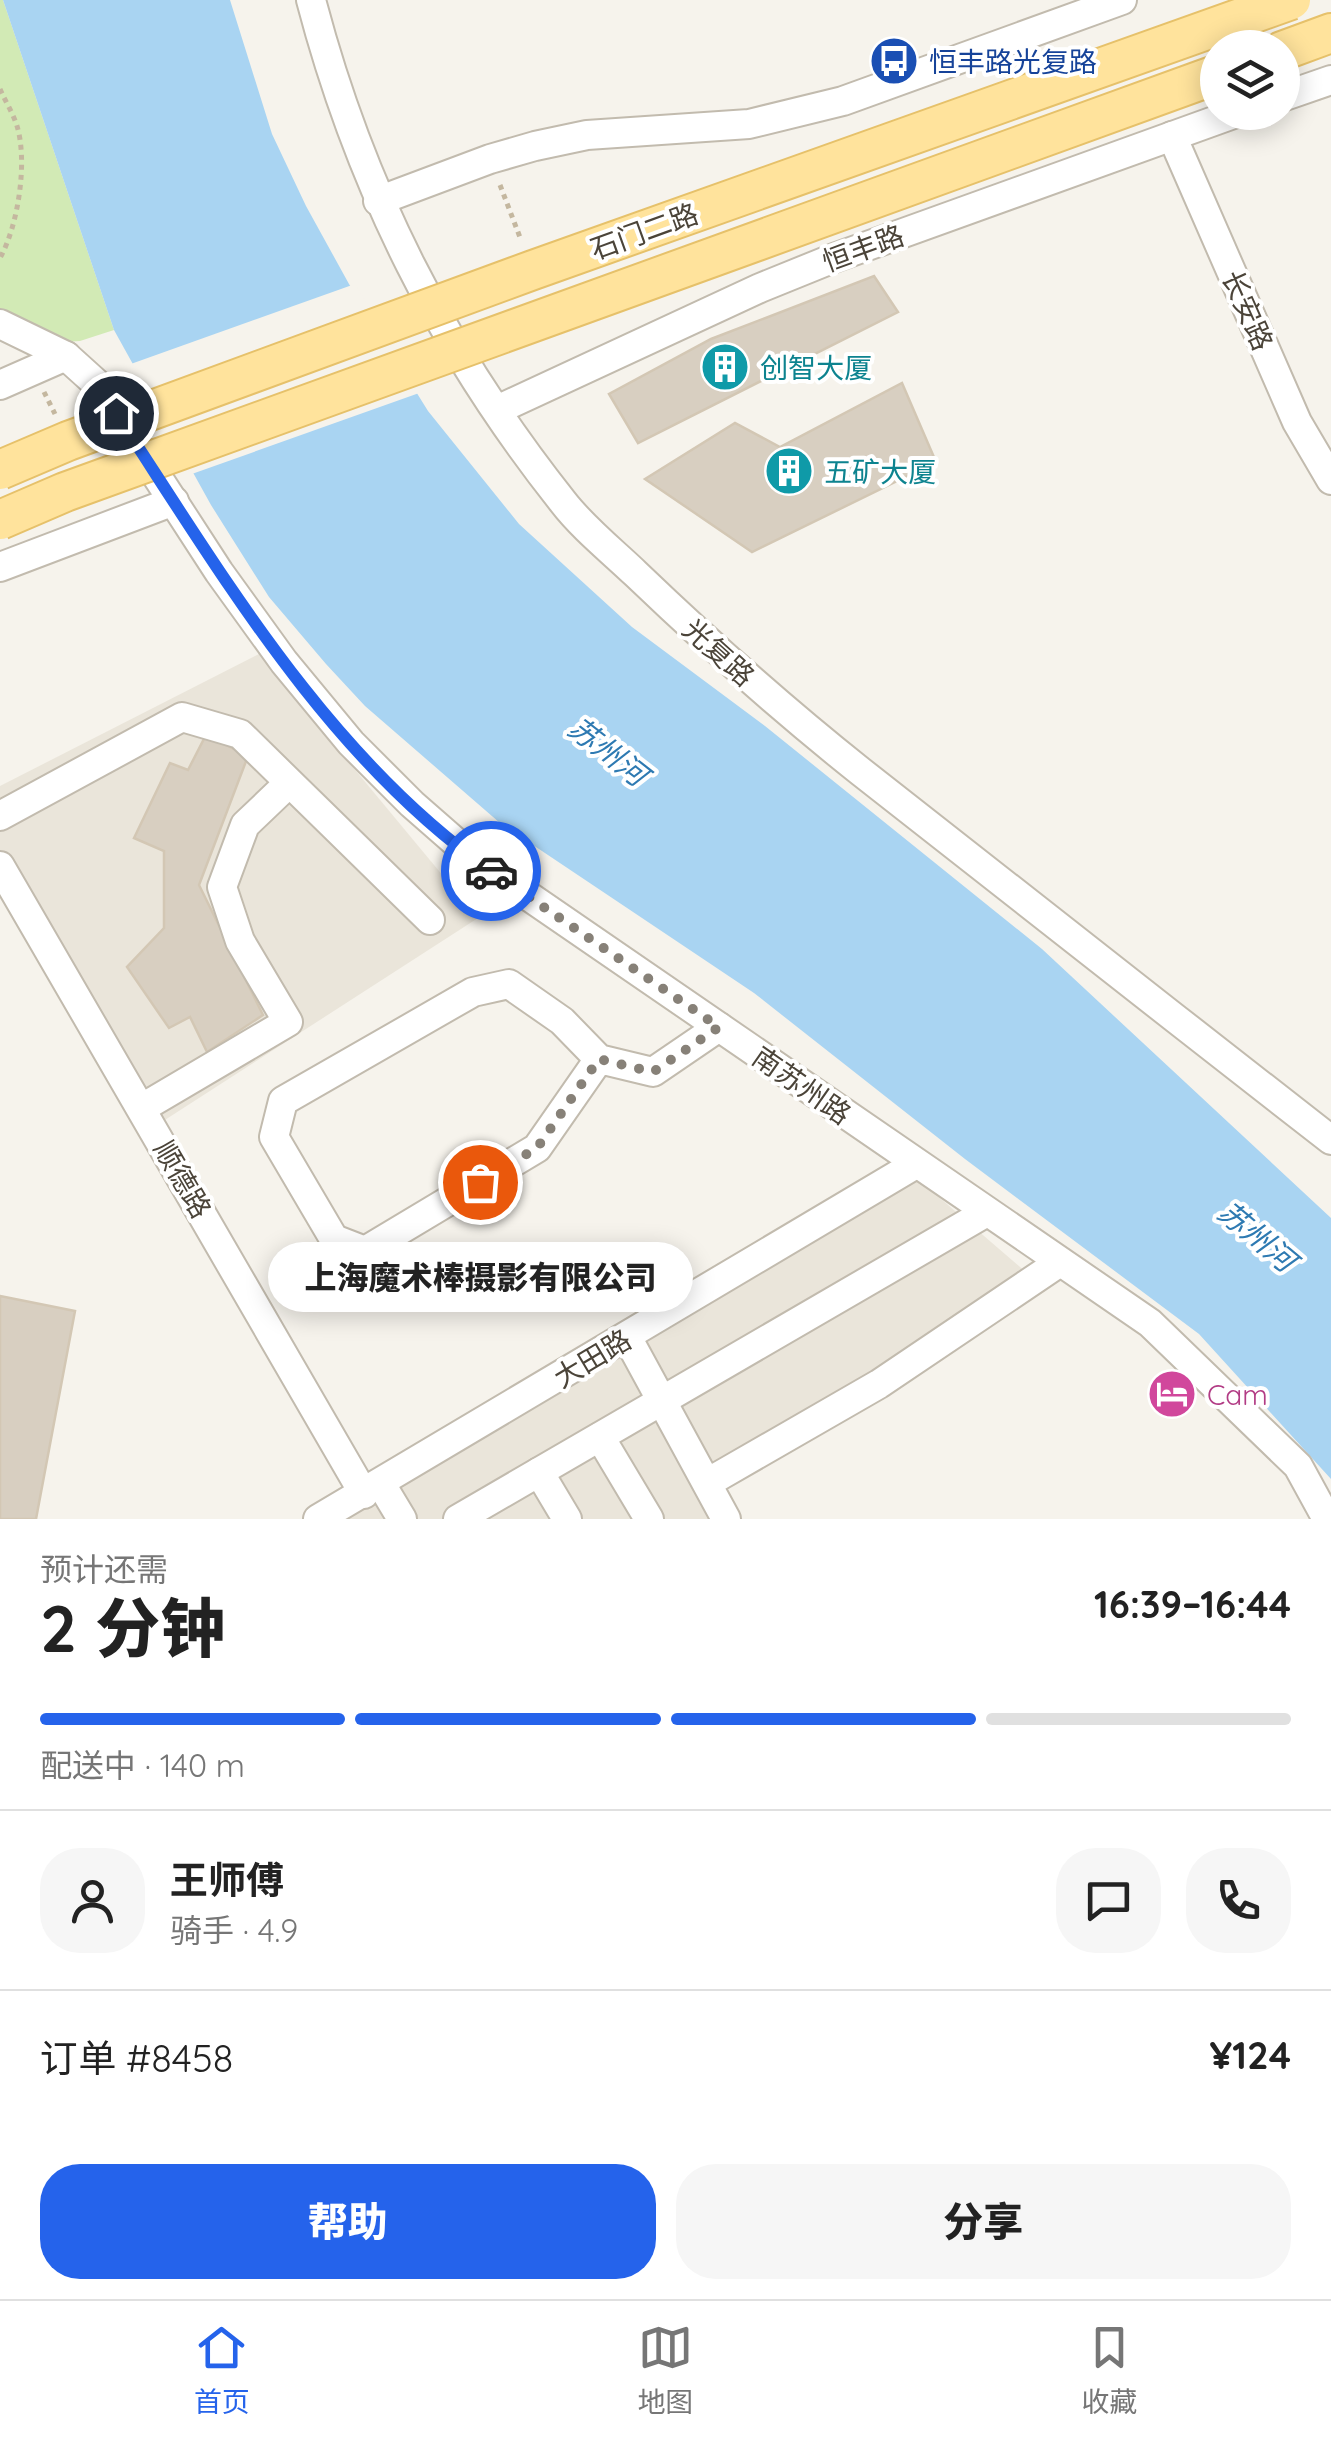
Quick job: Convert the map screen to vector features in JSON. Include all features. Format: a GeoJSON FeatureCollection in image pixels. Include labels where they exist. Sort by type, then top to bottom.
{"type":"FeatureCollection","features":[{"type":"Feature","properties":{"kind":"main road","name":"石门二路"},"geometry":{"type":"LineString","coordinates":[[0,470],[68,441],[533,270],[1291,0]]}},
{"type":"Feature","properties":{"kind":"main road"},"geometry":{"type":"LineString","coordinates":[[1300,44],[1331,33]]}},
{"type":"Feature","properties":{"kind":"main road","name":"石门二路"},"geometry":{"type":"LineString","coordinates":[[0,520],[65,492],[1200,81]]}},
{"type":"Feature","properties":{"kind":"street","name":"光复路"},"geometry":{"type":"LineString","coordinates":[[310,0],[350,128],[378,201],[435,316],[564,505],[785,711],[1331,1140]]}},
{"type":"Feature","properties":{"kind":"street"},"geometry":{"type":"LineString","coordinates":[[378,201],[490,159],[587,135],[734,125],[780,118],[843,101],[1122,0]]}},
{"type":"Feature","properties":{"kind":"street"},"geometry":{"type":"LineString","coordinates":[[1300,91],[1331,80]]}},
{"type":"Feature","properties":{"kind":"street","name":"恒丰路"},"geometry":{"type":"LineString","coordinates":[[498,410],[819,264],[1200,126]]}},
{"type":"Feature","properties":{"kind":"street","name":"长安路"},"geometry":{"type":"LineString","coordinates":[[1172,136],[1297,422],[1331,480]]}},
{"type":"Feature","properties":{"kind":"street","name":"南苏州路"},"geometry":{"type":"LineString","coordinates":[[0,324],[66,356],[97,384],[284,662],[351,743],[412,804],[476,860],[1150,1323],[1298,1466],[1326,1519]]}},
{"type":"Feature","properties":{"kind":"street"},"geometry":{"type":"LineString","coordinates":[[0,386],[66,356]]}},
{"type":"Feature","properties":{"kind":"street"},"geometry":{"type":"LineString","coordinates":[[0,567],[174,501]]}},
{"type":"Feature","properties":{"kind":"street"},"geometry":{"type":"LineString","coordinates":[[0,816],[182,718],[240,734],[430,920]]}},
{"type":"Feature","properties":{"kind":"street"},"geometry":{"type":"LineString","coordinates":[[142,1108],[288,1022],[240,940],[222,887],[245,826],[290,783]]}},
{"type":"Feature","properties":{"kind":"street","name":"顺德路"},"geometry":{"type":"LineString","coordinates":[[0,866],[373,1489],[402,1519]]}},
{"type":"Feature","properties":{"kind":"street"},"geometry":{"type":"LineString","coordinates":[[599,1059],[537,1148],[365,1251],[334,1239],[274,1137],[283,1101],[473,992],[509,984],[562,1021],[599,1059],[653,1072],[719,1027]]}},
{"type":"Feature","properties":{"kind":"street","name":"大田路"},"geometry":{"type":"LineString","coordinates":[[318,1519],[916,1164]]}},
{"type":"Feature","properties":{"kind":"street"},"geometry":{"type":"LineString","coordinates":[[469,1516],[987,1212]]}},
{"type":"Feature","properties":{"kind":"street"},"geometry":{"type":"LineString","coordinates":[[707,1483],[880,1384],[1060,1262]]}},
{"type":"Feature","properties":{"kind":"street"},"geometry":{"type":"LineString","coordinates":[[627,1337],[726,1519]]}},
{"type":"Feature","properties":{"kind":"street"},"geometry":{"type":"LineString","coordinates":[[600,1437],[649,1519]]}},
{"type":"Feature","properties":{"kind":"street"},"geometry":{"type":"LineString","coordinates":[[540,1472],[566,1519]]}},
{"type":"Feature","properties":{"kind":"path"},"geometry":{"type":"LineString","coordinates":[[0,89],[17,126],[24,163],[0,258]]}},
{"type":"Feature","properties":{"kind":"path"},"geometry":{"type":"LineString","coordinates":[[490,159],[533,270]]}},
{"type":"Feature","properties":{"kind":"path"},"geometry":{"type":"LineString","coordinates":[[34,372],[68,441]]}},
{"type":"Feature","properties":{"kind":"shaded area"},"geometry":{"type":"Polygon","coordinates":[[[259,654],[478,918],[154,1127],[0,865],[0,786],[259,654]]]}},
{"type":"Feature","properties":{"kind":"shaded area"},"geometry":{"type":"Polygon","coordinates":[[[919,1180],[1042,1286],[719,1487],[737,1519],[342,1519],[919,1180]]]}},
{"type":"Feature","properties":{"kind":"green space"},"geometry":{"type":"Polygon","coordinates":[[[0,0],[114,330],[80,341],[65,342],[0,311],[0,0]]]}},
{"type":"Feature","properties":{"kind":"water","name":"苏州河"},"geometry":{"type":"Polygon","coordinates":[[[3,0],[230,0],[272,134],[349,284],[428,411],[519,524],[632,627],[765,726],[1042,949],[1331,1218],[1331,1479],[1199,1334],[965,1159],[754,993],[500,823],[365,706],[326,664],[269,597],[211,505],[114,330],[3,0]]]}},
{"type":"Feature","properties":{"kind":"pier"},"geometry":{"type":"Polygon","coordinates":[[[355,284],[422,392],[189,475],[128,365],[355,284]]]}},
{"type":"Feature","properties":{"kind":"building","name":"创智大厦"},"geometry":{"type":"Polygon","coordinates":[[[874,276],[898,312],[638,443],[609,394],[711,339],[874,276]]]}},
{"type":"Feature","properties":{"kind":"building","name":"五矿大厦"},"geometry":{"type":"Polygon","coordinates":[[[902,383],[936,462],[752,552],[645,479],[735,423],[780,447],[902,383]]]}},
{"type":"Feature","properties":{"kind":"building"},"geometry":{"type":"Polygon","coordinates":[[[206,735],[248,756],[199,885],[263,1015],[207,1052],[190,1017],[169,1028],[127,967],[164,928],[164,851],[134,838],[170,763],[188,770],[206,735]]]}},
{"type":"Feature","properties":{"kind":"building"},"geometry":{"type":"Polygon","coordinates":[[[0,1296],[75,1311],[36,1519],[0,1519],[0,1296]]]}},
{"type":"Feature","properties":{"kind":"way so far"},"geometry":{"type":"LineString","coordinates":[[480,1182],[537,1148],[599,1059],[653,1072],[719,1027],[491,871]]}},
{"type":"Feature","properties":{"kind":"place","name":"恒丰路光复路"},"geometry":{"type":"Point","coordinates":[894,61]}},
{"type":"Feature","properties":{"kind":"place","name":"创智大厦"},"geometry":{"type":"Point","coordinates":[725,367]}},
{"type":"Feature","properties":{"kind":"place","name":"五矿大厦"},"geometry":{"type":"Point","coordinates":[789,471]}},
{"type":"Feature","properties":{"kind":"place","name":"上海魔术棒摄影有限公司"},"geometry":{"type":"Point","coordinates":[480,1182]}},
{"type":"Feature","properties":{"kind":"place","name":"Cam"},"geometry":{"type":"Point","coordinates":[1172,1394]}},
{"type":"Feature","properties":{"kind":"route"},"geometry":{"type":"LineString","coordinates":[[116,413],[220,572],[306,689],[351,743],[412,804],[491,871]]}}]}
